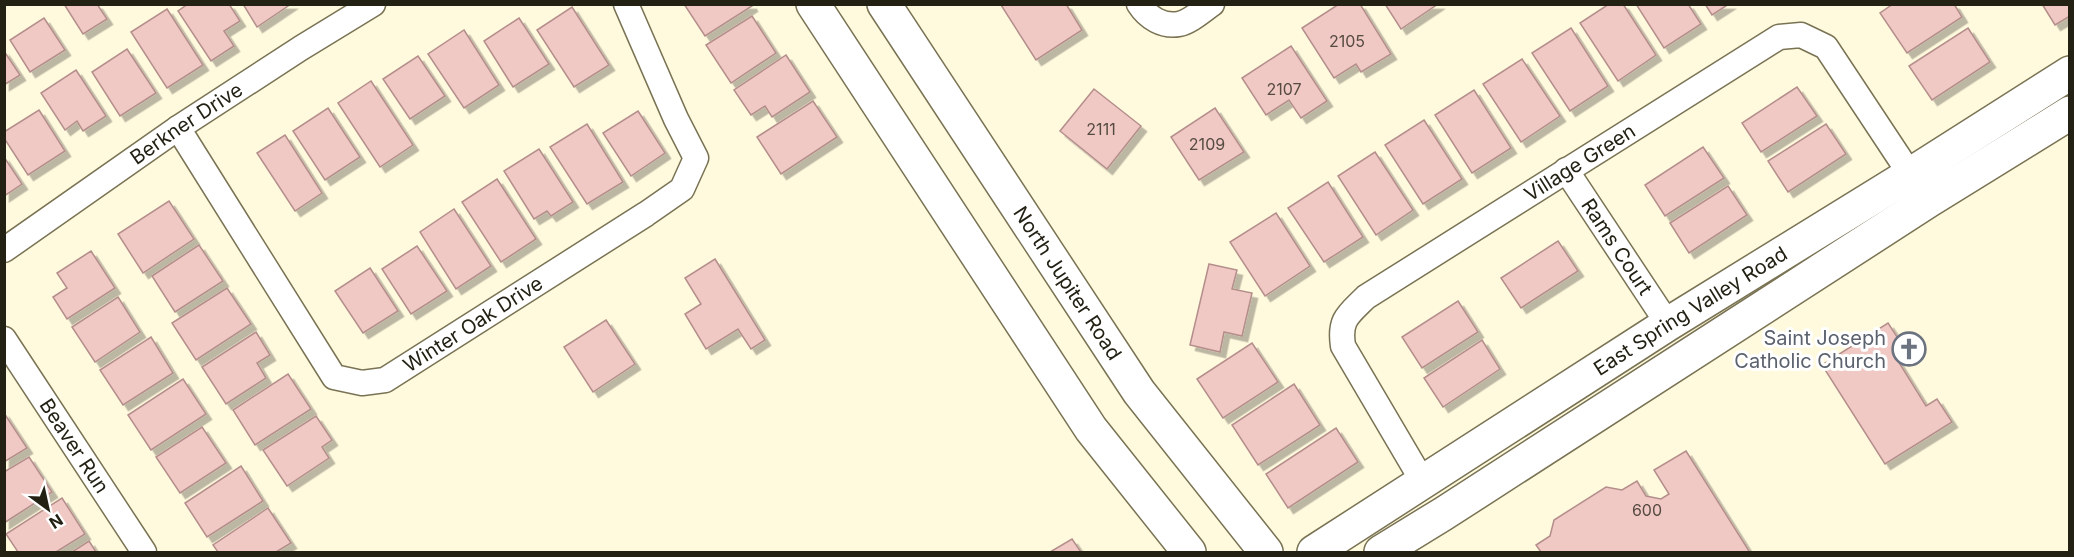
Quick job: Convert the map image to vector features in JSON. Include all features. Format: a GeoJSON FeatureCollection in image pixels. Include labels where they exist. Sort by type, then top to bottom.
{"type":"FeatureCollection","features":[{"type":"Feature","properties":{"kind":"street","name":"Berkner Drive"},"geometry":{"type":"LineString","coordinates":[[4,250],[178,128],[373,4]]}},
{"type":"Feature","properties":{"kind":"street","name":"Winter Oak Drive"},"geometry":{"type":"LineString","coordinates":[[178,128],[334,377],[362,383],[385,380],[682,189],[696,158],[626,4]]}},
{"type":"Feature","properties":{"kind":"street"},"geometry":{"type":"LineString","coordinates":[[813,4],[1091,429],[1190,552]]}},
{"type":"Feature","properties":{"kind":"street","name":"North Jupiter Road"},"geometry":{"type":"LineString","coordinates":[[884,4],[1139,392],[1266,552]]}},
{"type":"Feature","properties":{"kind":"street"},"geometry":{"type":"LineString","coordinates":[[1139,4],[1146,15],[1162,23],[1181,24],[1212,4]]}},
{"type":"Feature","properties":{"kind":"street","name":"Village Green"},"geometry":{"type":"LineString","coordinates":[[1424,482],[1343,346],[1340,329],[1347,315],[1366,297],[1779,37],[1802,35],[1826,47],[1919,188]]}},
{"type":"Feature","properties":{"kind":"street","name":"East Spring Valley Road"},"geometry":{"type":"LineString","coordinates":[[1381,552],[1453,508],[1919,188],[2070,73]]}},
{"type":"Feature","properties":{"kind":"street","name":"East Spring Valley Road"},"geometry":{"type":"LineString","coordinates":[[1314,552],[1668,324],[1919,188],[2070,113]]}},
{"type":"Feature","properties":{"kind":"street","name":"Rams Court"},"geometry":{"type":"LineString","coordinates":[[1566,170],[1668,324]]}},
{"type":"Feature","properties":{"kind":"street","name":"Beaver Run"},"geometry":{"type":"LineString","coordinates":[[4,339],[144,552]]}},
{"type":"Feature","properties":{"kind":"building"},"geometry":{"type":"Polygon","coordinates":[[[64,4],[97,4],[107,19],[83,34],[64,4]]]}},
{"type":"Feature","properties":{"kind":"building"},"geometry":{"type":"Polygon","coordinates":[[[188,4],[229,4],[240,21],[224,31],[234,46],[211,61],[178,11],[188,4]]]}},
{"type":"Feature","properties":{"kind":"building"},"geometry":{"type":"Polygon","coordinates":[[[243,4],[291,4],[257,27],[243,4]]]}},
{"type":"Feature","properties":{"kind":"building"},"geometry":{"type":"Polygon","coordinates":[[[684,4],[751,4],[752,6],[705,36],[684,4]]]}},
{"type":"Feature","properties":{"kind":"building"},"geometry":{"type":"Polygon","coordinates":[[[1066,4],[1082,30],[1036,60],[1001,5],[1066,4]]]}},
{"type":"Feature","properties":{"kind":"building"},"geometry":{"type":"Polygon","coordinates":[[[1339,4],[1360,4],[1391,54],[1361,72],[1356,64],[1334,78],[1302,28],[1339,4]]]}},
{"type":"Feature","properties":{"kind":"building"},"geometry":{"type":"Polygon","coordinates":[[[1385,4],[1438,4],[1401,29],[1385,4]]]}},
{"type":"Feature","properties":{"kind":"building"},"geometry":{"type":"Polygon","coordinates":[[[1609,4],[1623,4],[1656,55],[1618,81],[1580,23],[1609,4]]]}},
{"type":"Feature","properties":{"kind":"building"},"geometry":{"type":"Polygon","coordinates":[[[1636,4],[1688,4],[1701,24],[1664,48],[1636,4]]]}},
{"type":"Feature","properties":{"kind":"building"},"geometry":{"type":"Polygon","coordinates":[[[1705,4],[1729,4],[1712,15],[1705,4]]]}},
{"type":"Feature","properties":{"kind":"building"},"geometry":{"type":"Polygon","coordinates":[[[1893,4],[1954,4],[1962,17],[1907,53],[1880,13],[1893,4]]]}},
{"type":"Feature","properties":{"kind":"building"},"geometry":{"type":"Polygon","coordinates":[[[2042,4],[2070,4],[2070,16],[2055,25],[2042,4]]]}},
{"type":"Feature","properties":{"kind":"building"},"geometry":{"type":"Polygon","coordinates":[[[572,7],[609,65],[574,87],[537,30],[572,7]]]}},
{"type":"Feature","properties":{"kind":"building"},"geometry":{"type":"Polygon","coordinates":[[[167,9],[203,65],[167,88],[131,32],[167,9]]]}},
{"type":"Feature","properties":{"kind":"building"},"geometry":{"type":"Polygon","coordinates":[[[752,16],[776,53],[731,83],[706,45],[752,16]]]}},
{"type":"Feature","properties":{"kind":"building"},"geometry":{"type":"Polygon","coordinates":[[[44,18],[65,50],[30,72],[10,40],[44,18]]]}},
{"type":"Feature","properties":{"kind":"building"},"geometry":{"type":"Polygon","coordinates":[[[519,18],[549,64],[513,87],[484,41],[519,18]]]}},
{"type":"Feature","properties":{"kind":"building"},"geometry":{"type":"Polygon","coordinates":[[[1571,28],[1608,86],[1570,111],[1532,53],[1571,28]]]}},
{"type":"Feature","properties":{"kind":"building"},"geometry":{"type":"Polygon","coordinates":[[[1968,28],[1990,62],[1932,100],[1909,66],[1968,28]]]}},
{"type":"Feature","properties":{"kind":"building"},"geometry":{"type":"Polygon","coordinates":[[[464,30],[499,85],[464,108],[428,54],[464,30]]]}},
{"type":"Feature","properties":{"kind":"building"},"geometry":{"type":"Polygon","coordinates":[[[1291,46],[1327,101],[1301,118],[1289,100],[1266,115],[1242,78],[1291,46]]]}},
{"type":"Feature","properties":{"kind":"building"},"geometry":{"type":"Polygon","coordinates":[[[127,49],[156,93],[120,116],[92,72],[127,49]]]}},
{"type":"Feature","properties":{"kind":"building"},"geometry":{"type":"Polygon","coordinates":[[[4,51],[20,75],[4,85],[4,51]]]}},
{"type":"Feature","properties":{"kind":"building"},"geometry":{"type":"Polygon","coordinates":[[[786,55],[810,92],[772,117],[765,106],[751,115],[734,90],[786,55]]]}},
{"type":"Feature","properties":{"kind":"building"},"geometry":{"type":"Polygon","coordinates":[[[418,56],[445,96],[410,119],[383,79],[418,56]]]}},
{"type":"Feature","properties":{"kind":"building"},"geometry":{"type":"Polygon","coordinates":[[[1522,59],[1560,116],[1521,142],[1483,84],[1522,59]]]}},
{"type":"Feature","properties":{"kind":"building"},"geometry":{"type":"Polygon","coordinates":[[[76,70],[106,116],[83,131],[77,121],[65,130],[41,93],[76,70]]]}},
{"type":"Feature","properties":{"kind":"building"},"geometry":{"type":"Polygon","coordinates":[[[371,81],[413,145],[380,167],[338,103],[371,81]]]}},
{"type":"Feature","properties":{"kind":"building"},"geometry":{"type":"Polygon","coordinates":[[[1797,87],[1817,116],[1761,152],[1742,123],[1797,87]]]}},
{"type":"Feature","properties":{"kind":"building"},"geometry":{"type":"Polygon","coordinates":[[[1094,89],[1141,126],[1107,169],[1060,131],[1094,89]]]}},
{"type":"Feature","properties":{"kind":"building"},"geometry":{"type":"Polygon","coordinates":[[[1474,90],[1511,148],[1472,173],[1435,115],[1474,90]]]}},
{"type":"Feature","properties":{"kind":"building"},"geometry":{"type":"Polygon","coordinates":[[[813,101],[837,137],[781,174],[757,137],[813,101]]]}},
{"type":"Feature","properties":{"kind":"building"},"geometry":{"type":"Polygon","coordinates":[[[328,108],[360,157],[325,180],[293,131],[328,108]]]}},
{"type":"Feature","properties":{"kind":"building"},"geometry":{"type":"Polygon","coordinates":[[[1215,108],[1244,152],[1199,180],[1171,137],[1215,108]]]}},
{"type":"Feature","properties":{"kind":"building"},"geometry":{"type":"Polygon","coordinates":[[[39,110],[65,151],[28,175],[4,138],[4,132],[39,110]]]}},
{"type":"Feature","properties":{"kind":"building"},"geometry":{"type":"Polygon","coordinates":[[[638,111],[665,153],[631,176],[603,133],[638,111]]]}},
{"type":"Feature","properties":{"kind":"building"},"geometry":{"type":"Polygon","coordinates":[[[1424,120],[1462,179],[1423,204],[1385,145],[1424,120]]]}},
{"type":"Feature","properties":{"kind":"building"},"geometry":{"type":"Polygon","coordinates":[[[587,124],[623,182],[587,204],[550,147],[587,124]]]}},
{"type":"Feature","properties":{"kind":"building"},"geometry":{"type":"Polygon","coordinates":[[[1826,124],[1846,154],[1788,192],[1768,161],[1826,124]]]}},
{"type":"Feature","properties":{"kind":"building"},"geometry":{"type":"Polygon","coordinates":[[[285,135],[322,193],[295,211],[257,153],[285,135]]]}},
{"type":"Feature","properties":{"kind":"building"},"geometry":{"type":"Polygon","coordinates":[[[1703,147],[1724,178],[1665,216],[1645,185],[1703,147]]]}},
{"type":"Feature","properties":{"kind":"building"},"geometry":{"type":"Polygon","coordinates":[[[539,149],[573,202],[551,216],[547,211],[534,219],[504,171],[539,149]]]}},
{"type":"Feature","properties":{"kind":"building"},"geometry":{"type":"Polygon","coordinates":[[[1375,152],[1413,210],[1376,235],[1338,176],[1375,152]]]}},
{"type":"Feature","properties":{"kind":"building"},"geometry":{"type":"Polygon","coordinates":[[[4,157],[22,184],[4,196],[4,157]]]}},
{"type":"Feature","properties":{"kind":"building"},"geometry":{"type":"Polygon","coordinates":[[[497,179],[536,239],[501,262],[462,202],[497,179]]]}},
{"type":"Feature","properties":{"kind":"building"},"geometry":{"type":"Polygon","coordinates":[[[1328,182],[1363,237],[1324,262],[1288,208],[1328,182]]]}},
{"type":"Feature","properties":{"kind":"building"},"geometry":{"type":"Polygon","coordinates":[[[1728,186],[1747,215],[1689,253],[1670,223],[1728,186]]]}},
{"type":"Feature","properties":{"kind":"building"},"geometry":{"type":"Polygon","coordinates":[[[169,201],[194,239],[143,273],[118,234],[169,201]]]}},
{"type":"Feature","properties":{"kind":"building"},"geometry":{"type":"Polygon","coordinates":[[[454,209],[491,266],[456,289],[420,232],[454,209]]]}},
{"type":"Feature","properties":{"kind":"building"},"geometry":{"type":"Polygon","coordinates":[[[1276,213],[1310,266],[1265,296],[1230,242],[1276,213]]]}},
{"type":"Feature","properties":{"kind":"building"},"geometry":{"type":"Polygon","coordinates":[[[1558,241],[1578,271],[1521,308],[1501,278],[1558,241]]]}},
{"type":"Feature","properties":{"kind":"building"},"geometry":{"type":"Polygon","coordinates":[[[199,245],[223,281],[175,312],[152,276],[199,245]]]}},
{"type":"Feature","properties":{"kind":"building"},"geometry":{"type":"Polygon","coordinates":[[[417,246],[447,291],[411,314],[382,269],[417,246]]]}},
{"type":"Feature","properties":{"kind":"building"},"geometry":{"type":"Polygon","coordinates":[[[91,251],[115,288],[67,319],[53,297],[67,288],[57,273],[91,251]]]}},
{"type":"Feature","properties":{"kind":"building"},"geometry":{"type":"Polygon","coordinates":[[[715,259],[765,340],[751,349],[738,329],[706,349],[685,314],[701,304],[685,278],[715,259]]]}},
{"type":"Feature","properties":{"kind":"building"},"geometry":{"type":"Polygon","coordinates":[[[1209,264],[1237,270],[1232,289],[1252,293],[1242,336],[1224,332],[1220,352],[1190,345],[1209,264]]]}},
{"type":"Feature","properties":{"kind":"building"},"geometry":{"type":"Polygon","coordinates":[[[370,268],[398,311],[363,333],[335,291],[370,268]]]}},
{"type":"Feature","properties":{"kind":"building"},"geometry":{"type":"Polygon","coordinates":[[[227,288],[251,324],[196,360],[172,323],[227,288]]]}},
{"type":"Feature","properties":{"kind":"building"},"geometry":{"type":"Polygon","coordinates":[[[118,297],[140,332],[95,362],[72,327],[118,297]]]}},
{"type":"Feature","properties":{"kind":"building"},"geometry":{"type":"Polygon","coordinates":[[[1458,301],[1478,332],[1422,368],[1402,337],[1458,301]]]}},
{"type":"Feature","properties":{"kind":"building"},"geometry":{"type":"Polygon","coordinates":[[[606,320],[635,364],[593,392],[564,347],[606,320]]]}},
{"type":"Feature","properties":{"kind":"building"},"geometry":{"type":"Polygon","coordinates":[[[1888,323],[1903,346],[1893,353],[1926,406],[1937,399],[1952,422],[1885,464],[1822,365],[1888,323]]]}},
{"type":"Feature","properties":{"kind":"building"},"geometry":{"type":"Polygon","coordinates":[[[256,332],[270,355],[257,363],[266,378],[226,404],[202,367],[256,332]]]}},
{"type":"Feature","properties":{"kind":"building"},"geometry":{"type":"Polygon","coordinates":[[[151,337],[173,373],[123,405],[100,370],[151,337]]]}},
{"type":"Feature","properties":{"kind":"building"},"geometry":{"type":"Polygon","coordinates":[[[1482,340],[1500,369],[1443,407],[1424,378],[1482,340]]]}},
{"type":"Feature","properties":{"kind":"building"},"geometry":{"type":"Polygon","coordinates":[[[1252,343],[1278,382],[1223,418],[1197,379],[1252,343]]]}},
{"type":"Feature","properties":{"kind":"building"},"geometry":{"type":"Polygon","coordinates":[[[288,374],[311,409],[255,445],[233,410],[288,374]]]}},
{"type":"Feature","properties":{"kind":"building"},"geometry":{"type":"Polygon","coordinates":[[[183,379],[206,414],[151,450],[128,415],[183,379]]]}},
{"type":"Feature","properties":{"kind":"building"},"geometry":{"type":"Polygon","coordinates":[[[1294,384],[1320,425],[1258,465],[1232,425],[1294,384]]]}},
{"type":"Feature","properties":{"kind":"building"},"geometry":{"type":"Polygon","coordinates":[[[4,413],[27,448],[4,462],[4,413]]]}},
{"type":"Feature","properties":{"kind":"building"},"geometry":{"type":"Polygon","coordinates":[[[316,416],[332,440],[322,447],[329,458],[287,486],[263,450],[316,416]]]}},
{"type":"Feature","properties":{"kind":"building"},"geometry":{"type":"Polygon","coordinates":[[[202,427],[226,463],[180,493],[156,457],[202,427]]]}},
{"type":"Feature","properties":{"kind":"building"},"geometry":{"type":"Polygon","coordinates":[[[1336,428],[1358,462],[1288,508],[1266,474],[1336,428]]]}},
{"type":"Feature","properties":{"kind":"building"},"geometry":{"type":"Polygon","coordinates":[[[1686,451],[1749,551],[1541,552],[1536,545],[1550,536],[1554,520],[1606,487],[1622,490],[1637,481],[1646,496],[1661,499],[1669,494],[1654,470],[1686,451]]]}},
{"type":"Feature","properties":{"kind":"building"},"geometry":{"type":"Polygon","coordinates":[[[29,457],[52,492],[4,523],[4,472],[29,457]]]}},
{"type":"Feature","properties":{"kind":"building"},"geometry":{"type":"Polygon","coordinates":[[[241,466],[263,501],[207,537],[185,503],[241,466]]]}},
{"type":"Feature","properties":{"kind":"building"},"geometry":{"type":"Polygon","coordinates":[[[62,498],[85,534],[56,552],[18,552],[6,534],[62,498]]]}},
{"type":"Feature","properties":{"kind":"building"},"geometry":{"type":"Polygon","coordinates":[[[268,508],[291,543],[276,552],[218,552],[213,545],[268,508]]]}},
{"type":"Feature","properties":{"kind":"building"},"geometry":{"type":"Polygon","coordinates":[[[1072,539],[1081,552],[1050,552],[1072,539]]]}},
{"type":"Feature","properties":{"kind":"building"},"geometry":{"type":"Polygon","coordinates":[[[89,541],[96,552],[72,552],[89,541]]]}},
{"type":"Feature","properties":{"kind":"place","name":"Saint Joseph Catholic Church"},"geometry":{"type":"Point","coordinates":[1909,349]}}]}
